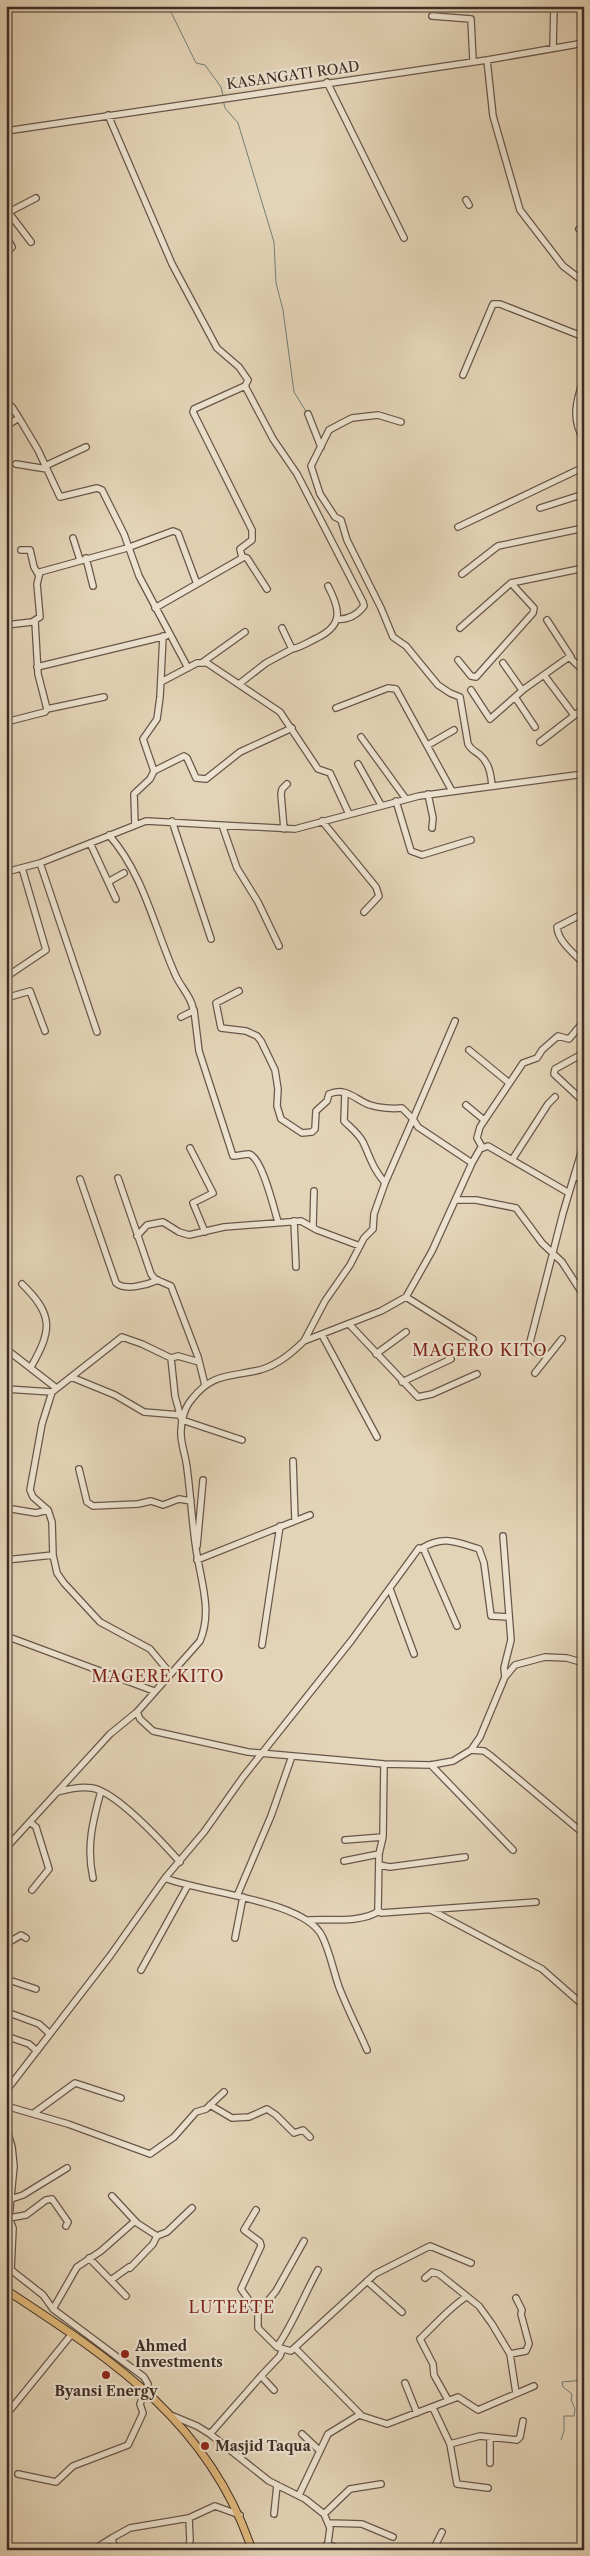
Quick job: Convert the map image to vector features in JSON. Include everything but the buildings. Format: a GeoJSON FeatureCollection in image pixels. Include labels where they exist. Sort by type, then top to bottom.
{"type":"FeatureCollection","features":[{"type":"Feature","properties":{"kind":"main road"},"geometry":{"type":"LineString","coordinates":[[6,2290],[146,2390],[173,2416],[208,2460],[240,2515],[252,2550]]}},
{"type":"Feature","properties":{"kind":"street"},"geometry":{"type":"LineString","coordinates":[[553,48],[554,6]]}},
{"type":"Feature","properties":{"kind":"street"},"geometry":{"type":"LineString","coordinates":[[432,16],[471,19],[473,61]]}},
{"type":"Feature","properties":{"kind":"street","name":"KASANGATI ROAD"},"geometry":{"type":"LineString","coordinates":[[6,131],[327,82],[486,60],[584,43]]}},
{"type":"Feature","properties":{"kind":"street"},"geometry":{"type":"LineString","coordinates":[[486,60],[493,116],[520,210],[563,266],[584,282]]}},
{"type":"Feature","properties":{"kind":"street"},"geometry":{"type":"LineString","coordinates":[[327,82],[404,238]]}},
{"type":"Feature","properties":{"kind":"street"},"geometry":{"type":"LineString","coordinates":[[108,115],[172,264],[217,348],[239,368],[248,380],[245,386],[194,409],[193,412],[252,530],[252,540],[240,549],[242,557]]}},
{"type":"Feature","properties":{"kind":"street"},"geometry":{"type":"LineString","coordinates":[[31,242],[7,210],[36,198]]}},
{"type":"Feature","properties":{"kind":"street"},"geometry":{"type":"LineString","coordinates":[[6,236],[12,247],[6,254]]}},
{"type":"Feature","properties":{"kind":"street"},"geometry":{"type":"LineString","coordinates":[[463,375],[492,304],[500,304],[584,337]]}},
{"type":"Feature","properties":{"kind":"street"},"geometry":{"type":"LineString","coordinates":[[584,378],[575,415],[576,424],[584,440]]}},
{"type":"Feature","properties":{"kind":"street"},"geometry":{"type":"LineString","coordinates":[[245,386],[297,474],[363,602],[364,606],[358,613],[345,620],[337,619]]}},
{"type":"Feature","properties":{"kind":"street"},"geometry":{"type":"LineString","coordinates":[[6,402],[12,407],[19,418],[61,498],[97,488],[102,490],[124,534],[127,548],[155,608],[188,668]]}},
{"type":"Feature","properties":{"kind":"street"},"geometry":{"type":"LineString","coordinates":[[308,414],[321,447]]}},
{"type":"Feature","properties":{"kind":"street"},"geometry":{"type":"LineString","coordinates":[[401,422],[378,415],[352,418],[329,430],[311,466],[320,494],[345,529],[348,540],[393,636],[406,646],[438,685],[460,697],[468,744],[470,749],[486,760],[492,786]]}},
{"type":"Feature","properties":{"kind":"street"},"geometry":{"type":"LineString","coordinates":[[6,426],[19,418]]}},
{"type":"Feature","properties":{"kind":"street"},"geometry":{"type":"LineString","coordinates":[[16,464],[46,467],[86,447]]}},
{"type":"Feature","properties":{"kind":"street"},"geometry":{"type":"LineString","coordinates":[[458,527],[584,467]]}},
{"type":"Feature","properties":{"kind":"street"},"geometry":{"type":"LineString","coordinates":[[540,508],[584,494]]}},
{"type":"Feature","properties":{"kind":"street"},"geometry":{"type":"LineString","coordinates":[[462,574],[498,546],[584,528]]}},
{"type":"Feature","properties":{"kind":"street"},"geometry":{"type":"LineString","coordinates":[[38,574],[83,559],[127,548],[175,531],[197,584]]}},
{"type":"Feature","properties":{"kind":"street"},"geometry":{"type":"LineString","coordinates":[[73,538],[93,586]]}},
{"type":"Feature","properties":{"kind":"street"},"geometry":{"type":"LineString","coordinates":[[6,624],[35,621],[42,615],[38,600],[38,574],[34,567],[30,550],[21,550]]}},
{"type":"Feature","properties":{"kind":"street"},"geometry":{"type":"LineString","coordinates":[[155,608],[242,557],[247,558],[268,589]]}},
{"type":"Feature","properties":{"kind":"street"},"geometry":{"type":"LineString","coordinates":[[460,628],[511,583],[584,568]]}},
{"type":"Feature","properties":{"kind":"street"},"geometry":{"type":"LineString","coordinates":[[458,660],[471,676],[476,677],[534,613],[534,608],[511,583]]}},
{"type":"Feature","properties":{"kind":"street"},"geometry":{"type":"LineString","coordinates":[[239,684],[266,663],[330,632],[335,626],[337,619],[334,598],[328,586]]}},
{"type":"Feature","properties":{"kind":"street"},"geometry":{"type":"LineString","coordinates":[[547,620],[571,657],[584,671]]}},
{"type":"Feature","properties":{"kind":"street"},"geometry":{"type":"LineString","coordinates":[[35,621],[37,667],[47,709]]}},
{"type":"Feature","properties":{"kind":"street"},"geometry":{"type":"LineString","coordinates":[[282,628],[292,649]]}},
{"type":"Feature","properties":{"kind":"street"},"geometry":{"type":"LineString","coordinates":[[161,682],[203,662],[245,632]]}},
{"type":"Feature","properties":{"kind":"street"},"geometry":{"type":"LineString","coordinates":[[37,667],[170,635]]}},
{"type":"Feature","properties":{"kind":"street"},"geometry":{"type":"LineString","coordinates":[[154,771],[143,739],[156,719],[161,682],[163,636]]}},
{"type":"Feature","properties":{"kind":"street"},"geometry":{"type":"LineString","coordinates":[[471,690],[490,719],[522,690],[571,657]]}},
{"type":"Feature","properties":{"kind":"street"},"geometry":{"type":"LineString","coordinates":[[203,662],[217,668],[280,712],[318,769],[330,773],[349,814]]}},
{"type":"Feature","properties":{"kind":"street"},"geometry":{"type":"LineString","coordinates":[[502,663],[522,690]]}},
{"type":"Feature","properties":{"kind":"street"},"geometry":{"type":"LineString","coordinates":[[544,675],[574,715]]}},
{"type":"Feature","properties":{"kind":"street"},"geometry":{"type":"LineString","coordinates":[[336,708],[394,688],[428,745],[452,791]]}},
{"type":"Feature","properties":{"kind":"street"},"geometry":{"type":"LineString","coordinates":[[6,722],[45,712],[47,709],[104,697]]}},
{"type":"Feature","properties":{"kind":"street"},"geometry":{"type":"LineString","coordinates":[[515,697],[535,727]]}},
{"type":"Feature","properties":{"kind":"street"},"geometry":{"type":"LineString","coordinates":[[540,742],[584,708]]}},
{"type":"Feature","properties":{"kind":"street"},"geometry":{"type":"LineString","coordinates":[[135,825],[134,794],[150,779],[154,771],[184,756],[187,758],[196,778],[206,779],[240,752],[292,728]]}},
{"type":"Feature","properties":{"kind":"street"},"geometry":{"type":"LineString","coordinates":[[428,745],[454,730]]}},
{"type":"Feature","properties":{"kind":"street"},"geometry":{"type":"LineString","coordinates":[[361,737],[406,799]]}},
{"type":"Feature","properties":{"kind":"street"},"geometry":{"type":"LineString","coordinates":[[358,764],[381,805]]}},
{"type":"Feature","properties":{"kind":"street"},"geometry":{"type":"LineString","coordinates":[[6,872],[40,863],[146,821],[172,821],[284,829],[302,828],[381,805],[428,794],[584,774]]}},
{"type":"Feature","properties":{"kind":"street"},"geometry":{"type":"LineString","coordinates":[[284,829],[281,794],[282,789],[288,784]]}},
{"type":"Feature","properties":{"kind":"street"},"geometry":{"type":"LineString","coordinates":[[428,794],[433,818],[432,828]]}},
{"type":"Feature","properties":{"kind":"street"},"geometry":{"type":"LineString","coordinates":[[396,801],[411,851],[415,854],[422,855],[471,840]]}},
{"type":"Feature","properties":{"kind":"street"},"geometry":{"type":"LineString","coordinates":[[172,821],[212,939]]}},
{"type":"Feature","properties":{"kind":"street"},"geometry":{"type":"LineString","coordinates":[[322,821],[376,888],[379,896],[364,912]]}},
{"type":"Feature","properties":{"kind":"street"},"geometry":{"type":"LineString","coordinates":[[222,825],[237,868],[262,910],[279,946]]}},
{"type":"Feature","properties":{"kind":"street"},"geometry":{"type":"LineString","coordinates":[[109,835],[132,867],[174,974],[194,1010],[199,1051],[233,1156],[248,1154],[252,1156],[264,1171],[278,1222]]}},
{"type":"Feature","properties":{"kind":"street"},"geometry":{"type":"LineString","coordinates":[[90,843],[116,899]]}},
{"type":"Feature","properties":{"kind":"street"},"geometry":{"type":"LineString","coordinates":[[40,863],[97,1032]]}},
{"type":"Feature","properties":{"kind":"street"},"geometry":{"type":"LineString","coordinates":[[6,977],[46,950],[22,868]]}},
{"type":"Feature","properties":{"kind":"street"},"geometry":{"type":"LineString","coordinates":[[108,882],[124,873]]}},
{"type":"Feature","properties":{"kind":"street"},"geometry":{"type":"LineString","coordinates":[[584,913],[557,927],[557,931],[568,948],[584,964]]}},
{"type":"Feature","properties":{"kind":"street"},"geometry":{"type":"LineString","coordinates":[[239,990],[216,1003],[221,1028],[246,1031],[257,1036],[261,1041],[275,1070],[278,1090],[277,1106],[281,1119],[302,1133],[312,1132],[316,1127],[316,1111],[327,1101],[330,1094],[337,1092],[345,1093],[357,1097],[370,1105],[402,1108],[425,1132],[472,1163]]}},
{"type":"Feature","properties":{"kind":"street"},"geometry":{"type":"LineString","coordinates":[[6,998],[30,991],[45,1032]]}},
{"type":"Feature","properties":{"kind":"street"},"geometry":{"type":"LineString","coordinates":[[181,1017],[194,1010]]}},
{"type":"Feature","properties":{"kind":"street"},"geometry":{"type":"LineString","coordinates":[[181,1418],[186,1407],[205,1385],[220,1376],[264,1368],[297,1348],[304,1341],[325,1301],[343,1277],[364,1238],[372,1229],[374,1214],[385,1183],[455,1020]]}},
{"type":"Feature","properties":{"kind":"street"},"geometry":{"type":"LineString","coordinates":[[482,1146],[477,1133],[508,1082],[523,1063],[537,1058],[542,1050],[558,1036],[569,1039],[584,1021]]}},
{"type":"Feature","properties":{"kind":"street"},"geometry":{"type":"LineString","coordinates":[[469,1050],[508,1082]]}},
{"type":"Feature","properties":{"kind":"street"},"geometry":{"type":"LineString","coordinates":[[584,1053],[554,1072],[584,1101]]}},
{"type":"Feature","properties":{"kind":"street"},"geometry":{"type":"LineString","coordinates":[[345,1093],[344,1121],[359,1136],[374,1171],[385,1183]]}},
{"type":"Feature","properties":{"kind":"street"},"geometry":{"type":"LineString","coordinates":[[512,1160],[548,1104],[555,1097]]}},
{"type":"Feature","properties":{"kind":"street"},"geometry":{"type":"LineString","coordinates":[[466,1105],[484,1120]]}},
{"type":"Feature","properties":{"kind":"street"},"geometry":{"type":"LineString","coordinates":[[549,1355],[534,1351],[530,1347],[530,1342],[584,1143]]}},
{"type":"Feature","properties":{"kind":"street"},"geometry":{"type":"LineString","coordinates":[[482,1146],[492,1148],[569,1193]]}},
{"type":"Feature","properties":{"kind":"street"},"geometry":{"type":"LineString","coordinates":[[304,1341],[382,1311],[406,1297],[432,1251],[472,1163],[482,1146]]}},
{"type":"Feature","properties":{"kind":"street"},"geometry":{"type":"LineString","coordinates":[[190,1148],[213,1192],[193,1203],[205,1232]]}},
{"type":"Feature","properties":{"kind":"street"},"geometry":{"type":"LineString","coordinates":[[574,1176],[584,1180]]}},
{"type":"Feature","properties":{"kind":"street"},"geometry":{"type":"LineString","coordinates":[[118,1178],[151,1274],[158,1280],[171,1286],[199,1362],[205,1385]]}},
{"type":"Feature","properties":{"kind":"street"},"geometry":{"type":"LineString","coordinates":[[80,1179],[116,1283],[120,1286],[128,1286],[158,1280]]}},
{"type":"Feature","properties":{"kind":"street"},"geometry":{"type":"LineString","coordinates":[[314,1191],[314,1226],[316,1230],[360,1246]]}},
{"type":"Feature","properties":{"kind":"street"},"geometry":{"type":"LineString","coordinates":[[456,1200],[476,1200],[513,1206],[542,1243],[553,1252],[584,1296]]}},
{"type":"Feature","properties":{"kind":"street"},"geometry":{"type":"LineString","coordinates":[[294,1221],[296,1267]]}},
{"type":"Feature","properties":{"kind":"street"},"geometry":{"type":"LineString","coordinates":[[134,1226],[166,1222],[175,1230],[189,1235],[224,1227],[278,1222],[294,1221],[314,1226]]}},
{"type":"Feature","properties":{"kind":"street"},"geometry":{"type":"LineString","coordinates":[[137,1236],[147,1225]]}},
{"type":"Feature","properties":{"kind":"street"},"geometry":{"type":"LineString","coordinates":[[22,1284],[38,1300],[48,1323],[46,1338],[30,1367]]}},
{"type":"Feature","properties":{"kind":"street"},"geometry":{"type":"LineString","coordinates":[[406,1297],[473,1338]]}},
{"type":"Feature","properties":{"kind":"street"},"geometry":{"type":"LineString","coordinates":[[349,1324],[414,1395],[423,1397],[477,1374]]}},
{"type":"Feature","properties":{"kind":"street"},"geometry":{"type":"LineString","coordinates":[[376,1354],[406,1332]]}},
{"type":"Feature","properties":{"kind":"street"},"geometry":{"type":"LineString","coordinates":[[322,1335],[377,1437]]}},
{"type":"Feature","properties":{"kind":"street"},"geometry":{"type":"LineString","coordinates":[[170,1673],[150,1649],[111,1630],[91,1613],[57,1573],[53,1555],[52,1522],[48,1510],[33,1497],[30,1484],[35,1470],[45,1411],[54,1390],[122,1337],[171,1358],[178,1356],[199,1362]]}},
{"type":"Feature","properties":{"kind":"street"},"geometry":{"type":"LineString","coordinates":[[535,1373],[562,1339]]}},
{"type":"Feature","properties":{"kind":"street"},"geometry":{"type":"LineString","coordinates":[[6,1349],[30,1367],[54,1390]]}},
{"type":"Feature","properties":{"kind":"street"},"geometry":{"type":"LineString","coordinates":[[6,1848],[110,1734],[138,1712],[154,1691],[200,1641],[205,1627],[205,1596],[196,1550],[181,1434],[181,1418],[175,1396],[171,1358]]}},
{"type":"Feature","properties":{"kind":"street"},"geometry":{"type":"LineString","coordinates":[[402,1382],[451,1359]]}},
{"type":"Feature","properties":{"kind":"street"},"geometry":{"type":"LineString","coordinates":[[71,1377],[115,1395],[144,1412],[181,1418],[242,1440]]}},
{"type":"Feature","properties":{"kind":"street"},"geometry":{"type":"LineString","coordinates":[[6,1389],[54,1390]]}},
{"type":"Feature","properties":{"kind":"street"},"geometry":{"type":"LineString","coordinates":[[293,1461],[295,1520]]}},
{"type":"Feature","properties":{"kind":"street"},"geometry":{"type":"LineString","coordinates":[[78,1469],[87,1502],[93,1506],[138,1504],[151,1501],[163,1504],[179,1499],[191,1501]]}},
{"type":"Feature","properties":{"kind":"street"},"geometry":{"type":"LineString","coordinates":[[196,1550],[199,1540],[203,1480]]}},
{"type":"Feature","properties":{"kind":"street"},"geometry":{"type":"LineString","coordinates":[[6,1508],[36,1512],[48,1510]]}},
{"type":"Feature","properties":{"kind":"street"},"geometry":{"type":"LineString","coordinates":[[198,1560],[310,1515]]}},
{"type":"Feature","properties":{"kind":"street"},"geometry":{"type":"LineString","coordinates":[[262,1645],[280,1526]]}},
{"type":"Feature","properties":{"kind":"street"},"geometry":{"type":"LineString","coordinates":[[503,1536],[511,1640],[504,1668],[505,1677]]}},
{"type":"Feature","properties":{"kind":"street"},"geometry":{"type":"LineString","coordinates":[[6,2091],[165,1878],[180,1862],[422,1548],[435,1540],[443,1539],[479,1549],[484,1562],[491,1616],[509,1617]]}},
{"type":"Feature","properties":{"kind":"street"},"geometry":{"type":"LineString","coordinates":[[422,1548],[457,1626]]}},
{"type":"Feature","properties":{"kind":"street"},"geometry":{"type":"LineString","coordinates":[[6,1560],[53,1555]]}},
{"type":"Feature","properties":{"kind":"street"},"geometry":{"type":"LineString","coordinates":[[584,1556],[584,1574]]}},
{"type":"Feature","properties":{"kind":"street"},"geometry":{"type":"LineString","coordinates":[[390,1589],[414,1654]]}},
{"type":"Feature","properties":{"kind":"street"},"geometry":{"type":"LineString","coordinates":[[6,1636],[149,1687],[154,1691]]}},
{"type":"Feature","properties":{"kind":"street"},"geometry":{"type":"LineString","coordinates":[[138,1712],[147,1725],[160,1733],[248,1752],[384,1764],[431,1765],[453,1761],[471,1750],[480,1737],[505,1677],[515,1665],[545,1657],[583,1661]]}},
{"type":"Feature","properties":{"kind":"street"},"geometry":{"type":"LineString","coordinates":[[471,1750],[484,1751],[491,1756],[584,1834]]}},
{"type":"Feature","properties":{"kind":"street"},"geometry":{"type":"LineString","coordinates":[[235,1938],[240,1896],[292,1756]]}},
{"type":"Feature","properties":{"kind":"street"},"geometry":{"type":"LineString","coordinates":[[379,1911],[378,1854],[383,1837],[384,1764]]}},
{"type":"Feature","properties":{"kind":"street"},"geometry":{"type":"LineString","coordinates":[[431,1765],[513,1850]]}},
{"type":"Feature","properties":{"kind":"street"},"geometry":{"type":"LineString","coordinates":[[57,1792],[80,1787],[101,1791],[142,1822],[180,1862]]}},
{"type":"Feature","properties":{"kind":"street"},"geometry":{"type":"LineString","coordinates":[[93,1878],[89,1858],[92,1826],[101,1791]]}},
{"type":"Feature","properties":{"kind":"street"},"geometry":{"type":"LineString","coordinates":[[30,1822],[36,1827],[49,1868],[32,1890]]}},
{"type":"Feature","properties":{"kind":"street"},"geometry":{"type":"LineString","coordinates":[[345,1840],[383,1837]]}},
{"type":"Feature","properties":{"kind":"street"},"geometry":{"type":"LineString","coordinates":[[344,1861],[378,1854]]}},
{"type":"Feature","properties":{"kind":"street"},"geometry":{"type":"LineString","coordinates":[[379,1865],[390,1867],[465,1857]]}},
{"type":"Feature","properties":{"kind":"street"},"geometry":{"type":"LineString","coordinates":[[165,1878],[240,1896],[291,1912],[309,1920],[356,1918],[374,1915],[379,1911]]}},
{"type":"Feature","properties":{"kind":"street"},"geometry":{"type":"LineString","coordinates":[[141,1970],[188,1885]]}},
{"type":"Feature","properties":{"kind":"street"},"geometry":{"type":"LineString","coordinates":[[379,1911],[383,1913],[536,1902]]}},
{"type":"Feature","properties":{"kind":"street"},"geometry":{"type":"LineString","coordinates":[[429,1909],[542,1969],[584,2006]]}},
{"type":"Feature","properties":{"kind":"street"},"geometry":{"type":"LineString","coordinates":[[309,1920],[322,1936],[340,1989],[367,2050]]}},
{"type":"Feature","properties":{"kind":"street"},"geometry":{"type":"LineString","coordinates":[[6,1944],[21,1935],[26,1938]]}},
{"type":"Feature","properties":{"kind":"street"},"geometry":{"type":"LineString","coordinates":[[6,1979],[36,1989]]}},
{"type":"Feature","properties":{"kind":"street"},"geometry":{"type":"LineString","coordinates":[[12,2014],[39,2024],[50,2034]]}},
{"type":"Feature","properties":{"kind":"street"},"geometry":{"type":"LineString","coordinates":[[6,2036],[29,2044],[37,2051]]}},
{"type":"Feature","properties":{"kind":"street"},"geometry":{"type":"LineString","coordinates":[[34,2113],[75,2082],[121,2098]]}},
{"type":"Feature","properties":{"kind":"street"},"geometry":{"type":"LineString","coordinates":[[6,2106],[34,2113],[150,2154],[174,2137],[196,2112],[210,2105],[224,2092]]}},
{"type":"Feature","properties":{"kind":"street"},"geometry":{"type":"LineString","coordinates":[[210,2105],[232,2118],[249,2117],[267,2109],[294,2133],[302,2130],[310,2137]]}},
{"type":"Feature","properties":{"kind":"street"},"geometry":{"type":"LineString","coordinates":[[6,2128],[12,2147],[14,2166],[9,2218],[13,2228],[9,2268],[43,2295],[53,2308],[144,2377],[148,2384],[140,2404],[144,2413],[131,2442],[126,2447],[102,2453],[73,2466],[56,2482],[18,2474]]}},
{"type":"Feature","properties":{"kind":"street"},"geometry":{"type":"LineString","coordinates":[[11,2199],[23,2195],[67,2168]]}},
{"type":"Feature","properties":{"kind":"street"},"geometry":{"type":"LineString","coordinates":[[112,2196],[135,2220],[157,2236]]}},
{"type":"Feature","properties":{"kind":"street"},"geometry":{"type":"LineString","coordinates":[[9,2218],[26,2215],[46,2200],[52,2200],[68,2222],[66,2226]]}},
{"type":"Feature","properties":{"kind":"street"},"geometry":{"type":"LineString","coordinates":[[112,2280],[153,2244],[157,2236],[167,2232],[192,2208]]}},
{"type":"Feature","properties":{"kind":"street"},"geometry":{"type":"LineString","coordinates":[[256,2210],[244,2230],[260,2242],[261,2246],[241,2289],[258,2313]]}},
{"type":"Feature","properties":{"kind":"street"},"geometry":{"type":"LineString","coordinates":[[53,2308],[62,2297],[74,2270],[106,2247],[135,2220]]}},
{"type":"Feature","properties":{"kind":"street"},"geometry":{"type":"LineString","coordinates":[[304,2241],[276,2291],[258,2313],[257,2327],[280,2348],[291,2351],[323,2319],[377,2272],[431,2246],[470,2264]]}},
{"type":"Feature","properties":{"kind":"street"},"geometry":{"type":"LineString","coordinates":[[89,2258],[126,2296]]}},
{"type":"Feature","properties":{"kind":"street"},"geometry":{"type":"LineString","coordinates":[[210,2434],[280,2356],[280,2348],[300,2308],[303,2296],[318,2270]]}},
{"type":"Feature","properties":{"kind":"street"},"geometry":{"type":"LineString","coordinates":[[425,2278],[432,2272],[439,2274],[466,2297],[480,2306],[510,2354],[516,2393]]}},
{"type":"Feature","properties":{"kind":"street"},"geometry":{"type":"LineString","coordinates":[[366,2281],[402,2312]]}},
{"type":"Feature","properties":{"kind":"street"},"geometry":{"type":"LineString","coordinates":[[448,2400],[420,2341],[452,2306],[466,2297]]}},
{"type":"Feature","properties":{"kind":"street"},"geometry":{"type":"LineString","coordinates":[[510,2354],[526,2351],[529,2344],[521,2314],[522,2310],[516,2298]]}},
{"type":"Feature","properties":{"kind":"street"},"geometry":{"type":"LineString","coordinates":[[6,2415],[71,2335]]}},
{"type":"Feature","properties":{"kind":"street"},"geometry":{"type":"LineString","coordinates":[[295,2348],[360,2414],[387,2424],[458,2397],[478,2410],[534,2386]]}},
{"type":"Feature","properties":{"kind":"street"},"geometry":{"type":"LineString","coordinates":[[261,2376],[274,2390]]}},
{"type":"Feature","properties":{"kind":"street"},"geometry":{"type":"LineString","coordinates":[[405,2384],[417,2413]]}},
{"type":"Feature","properties":{"kind":"street"},"geometry":{"type":"LineString","coordinates":[[433,2408],[450,2444],[458,2485],[488,2488]]}},
{"type":"Feature","properties":{"kind":"street"},"geometry":{"type":"LineString","coordinates":[[298,2495],[330,2432],[360,2414]]}},
{"type":"Feature","properties":{"kind":"street"},"geometry":{"type":"LineString","coordinates":[[173,2416],[197,2426],[210,2434],[269,2481],[298,2495],[324,2514],[329,2523],[327,2547],[342,2550]]}},
{"type":"Feature","properties":{"kind":"street"},"geometry":{"type":"LineString","coordinates":[[450,2444],[480,2436],[519,2439],[523,2421]]}},
{"type":"Feature","properties":{"kind":"street"},"geometry":{"type":"LineString","coordinates":[[302,2434],[320,2450]]}},
{"type":"Feature","properties":{"kind":"street"},"geometry":{"type":"LineString","coordinates":[[490,2438],[490,2464]]}},
{"type":"Feature","properties":{"kind":"street"},"geometry":{"type":"LineString","coordinates":[[324,2514],[350,2489],[380,2484]]}},
{"type":"Feature","properties":{"kind":"street"},"geometry":{"type":"LineString","coordinates":[[274,2514],[278,2485]]}},
{"type":"Feature","properties":{"kind":"street"},"geometry":{"type":"LineString","coordinates":[[93,2550],[130,2528],[189,2518],[216,2506],[240,2515]]}},
{"type":"Feature","properties":{"kind":"street"},"geometry":{"type":"LineString","coordinates":[[188,2550],[190,2540],[189,2518]]}},
{"type":"Feature","properties":{"kind":"street"},"geometry":{"type":"LineString","coordinates":[[329,2523],[362,2524],[393,2537]]}},
{"type":"Feature","properties":{"kind":"street"},"geometry":{"type":"LineString","coordinates":[[6,2527],[9,2550]]}},
{"type":"Feature","properties":{"kind":"street"},"geometry":{"type":"LineString","coordinates":[[433,2550],[442,2532]]}},
{"type":"Feature","properties":{"kind":"street"},"geometry":{"type":"LineString","coordinates":[[112,2538],[115,2550]]}},
{"type":"Feature","properties":{"kind":"waterway"},"geometry":{"type":"LineString","coordinates":[[168,6],[196,63],[205,65],[221,87],[223,96]]}},
{"type":"Feature","properties":{"kind":"waterway"},"geometry":{"type":"LineString","coordinates":[[223,100],[225,108],[238,123],[274,242],[276,283],[283,310],[294,392],[307,413]]}},
{"type":"Feature","properties":{"kind":"waterway"},"geometry":{"type":"LineString","coordinates":[[561,2440],[564,2431],[564,2416],[574,2416],[575,2409],[571,2400],[572,2394],[563,2387],[562,2382],[584,2380]]}},
{"type":"Feature","properties":{"kind":"place","name":"Ahmed Investments"},"geometry":{"type":"Point","coordinates":[125,2354]}},
{"type":"Feature","properties":{"kind":"place","name":"Byansi Energy"},"geometry":{"type":"Point","coordinates":[106,2375]}},
{"type":"Feature","properties":{"kind":"place","name":"Masjid Taqua"},"geometry":{"type":"Point","coordinates":[205,2446]}},
{"type":"Feature","properties":{"kind":"district","name":"MAGERO KITO"},"geometry":{"type":"Point","coordinates":[480,1350]}},
{"type":"Feature","properties":{"kind":"district","name":"MAGERE KITO"},"geometry":{"type":"Point","coordinates":[158,1676]}},
{"type":"Feature","properties":{"kind":"district","name":"LUTEETE"},"geometry":{"type":"Point","coordinates":[232,2307]}}]}
